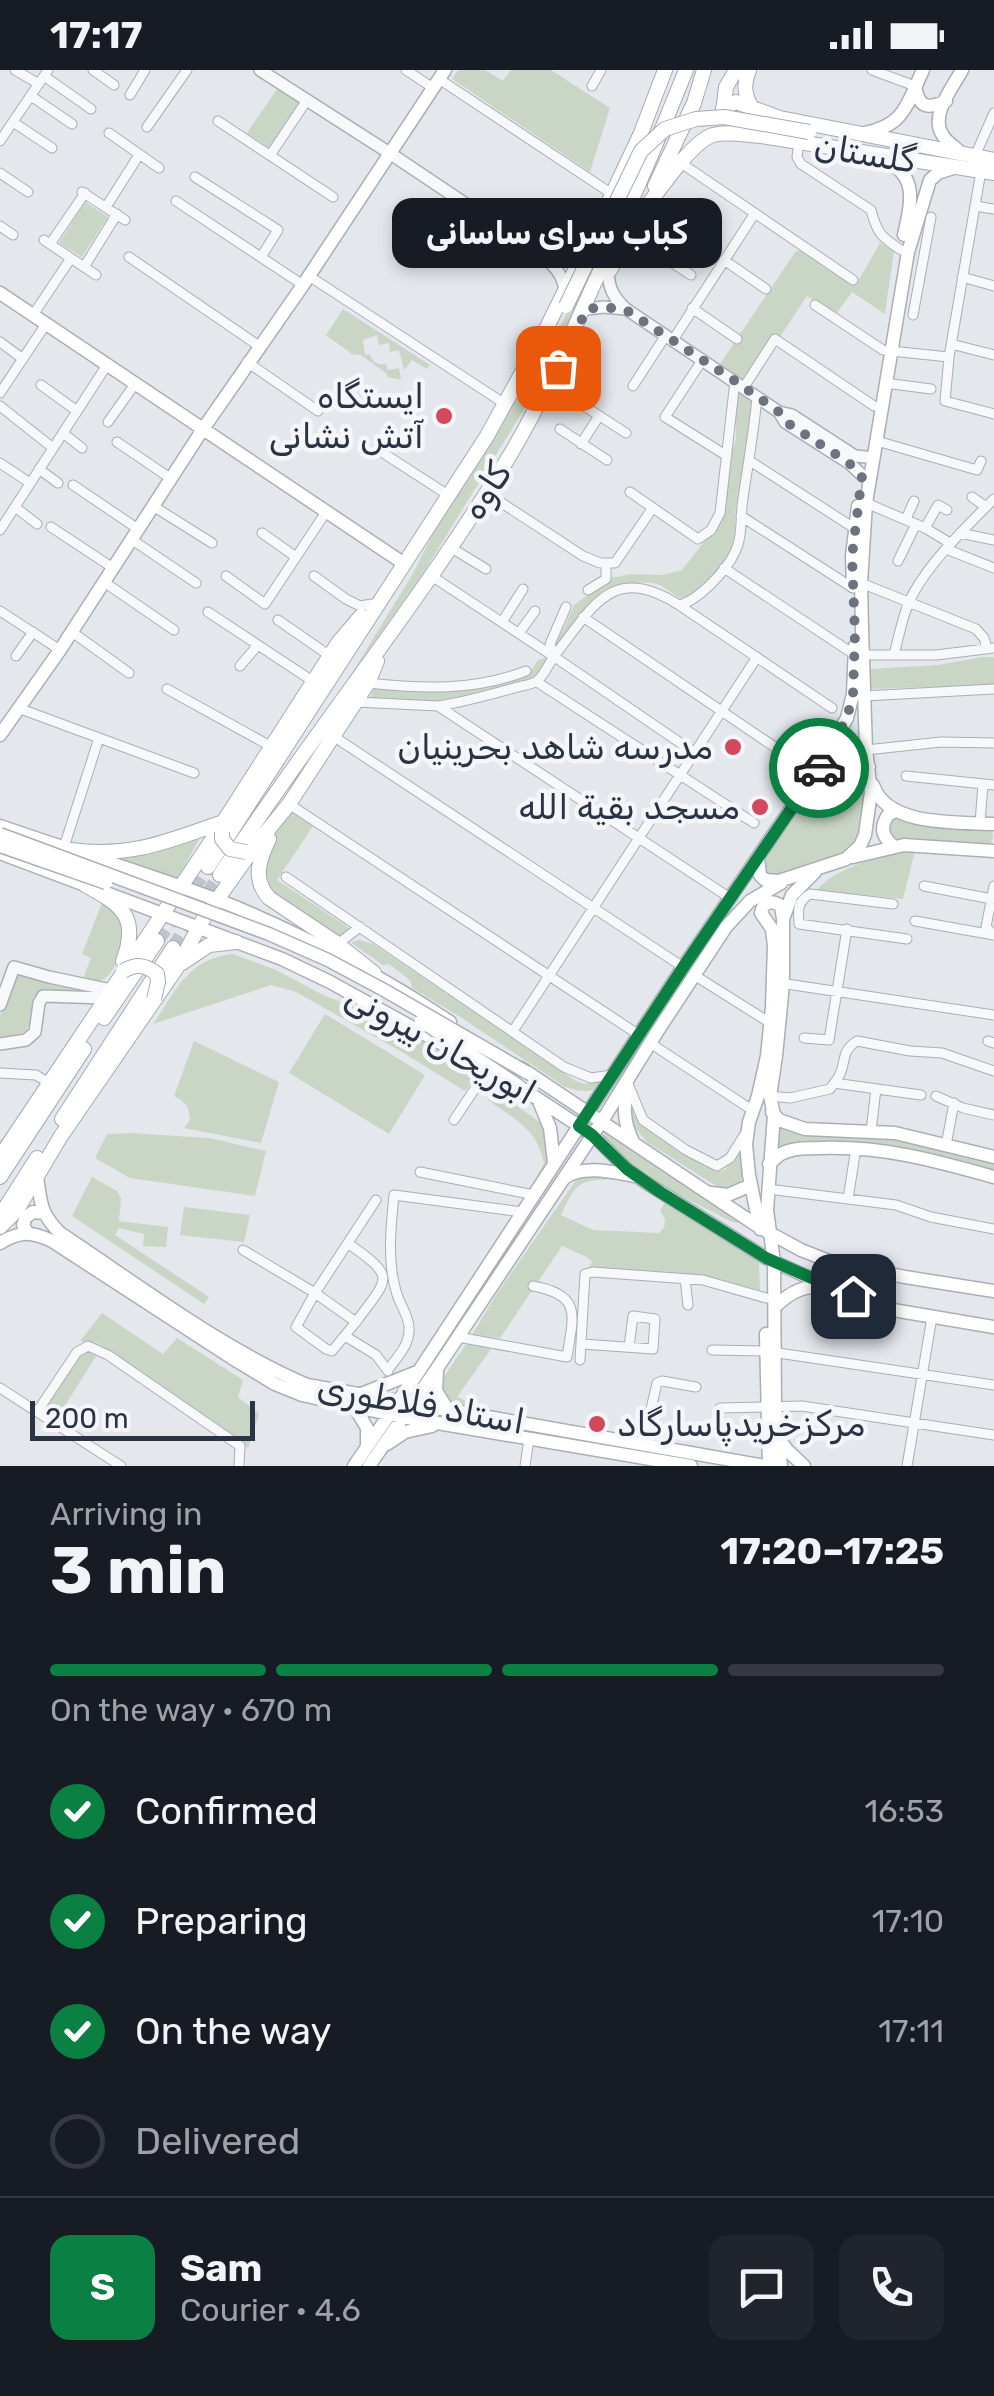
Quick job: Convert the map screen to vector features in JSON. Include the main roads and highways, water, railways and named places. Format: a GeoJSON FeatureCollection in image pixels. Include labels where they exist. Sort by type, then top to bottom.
{"type":"FeatureCollection","features":[{"type":"Feature","properties":{"kind":"main road"},"geometry":{"type":"LineString","coordinates":[[565,298],[641,133],[665,70]]}},
{"type":"Feature","properties":{"kind":"main road","name":"کاوه"},"geometry":{"type":"LineString","coordinates":[[565,298],[552,334],[533,354],[448,495],[239,822],[214,871],[250,830],[430,575],[512,451],[604,273],[682,70]]}},
{"type":"Feature","properties":{"kind":"main road"},"geometry":{"type":"LineString","coordinates":[[577,326],[604,273],[644,210],[694,104],[704,70]]}},
{"type":"Feature","properties":{"kind":"main road"},"geometry":{"type":"LineString","coordinates":[[736,70],[726,88],[723,108],[726,121],[736,134]]}},
{"type":"Feature","properties":{"kind":"main road"},"geometry":{"type":"LineString","coordinates":[[749,70],[746,94],[753,110]]}},
{"type":"Feature","properties":{"kind":"main road"},"geometry":{"type":"LineString","coordinates":[[865,133],[882,130],[898,120],[923,70]]}},
{"type":"Feature","properties":{"kind":"main road"},"geometry":{"type":"LineString","coordinates":[[962,70],[938,122],[942,134],[964,158]]}},
{"type":"Feature","properties":{"kind":"main road"},"geometry":{"type":"LineString","coordinates":[[0,735],[4,719],[18,708],[60,650],[170,478],[439,79]]}},
{"type":"Feature","properties":{"kind":"main road"},"geometry":{"type":"LineString","coordinates":[[915,86],[917,99],[924,105],[933,107],[946,101]]}},
{"type":"Feature","properties":{"kind":"main road"},"geometry":{"type":"LineString","coordinates":[[723,108],[736,102],[780,118],[865,133],[991,167]]}},
{"type":"Feature","properties":{"kind":"main road"},"geometry":{"type":"LineString","coordinates":[[565,298],[641,151],[665,129],[696,119],[724,117],[804,137],[991,167]]}},
{"type":"Feature","properties":{"kind":"main road"},"geometry":{"type":"LineString","coordinates":[[644,210],[690,152],[711,136],[736,134]]}},
{"type":"Feature","properties":{"kind":"main road","name":"گلستان"},"geometry":{"type":"LineString","coordinates":[[736,134],[804,137],[871,154],[964,158],[991,167]]}},
{"type":"Feature","properties":{"kind":"main road"},"geometry":{"type":"LineString","coordinates":[[871,154],[900,169],[918,193],[874,406],[854,528],[852,556],[870,772],[875,792],[896,812],[990,825]]}},
{"type":"Feature","properties":{"kind":"main road"},"geometry":{"type":"LineString","coordinates":[[857,586],[901,250],[918,193],[934,176],[964,158]]}},
{"type":"Feature","properties":{"kind":"main road"},"geometry":{"type":"LineString","coordinates":[[0,294],[403,564]]}},
{"type":"Feature","properties":{"kind":"main road"},"geometry":{"type":"LineString","coordinates":[[0,1157],[222,827],[338,643],[391,582]]}},
{"type":"Feature","properties":{"kind":"main road"},"geometry":{"type":"LineString","coordinates":[[0,1227],[17,1210],[61,1136],[178,966],[198,927],[251,849],[289,804],[368,684],[386,637]]}},
{"type":"Feature","properties":{"kind":"main road"},"geometry":{"type":"LineString","coordinates":[[369,1466],[374,1448],[395,1416],[412,1404],[438,1367],[602,1121],[627,1081],[645,1039],[730,898],[822,764],[847,718],[859,655]]}},
{"type":"Feature","properties":{"kind":"main road"},"geometry":{"type":"LineString","coordinates":[[838,736],[843,743],[866,745]]}},
{"type":"Feature","properties":{"kind":"main road"},"geometry":{"type":"LineString","coordinates":[[688,971],[750,901],[790,879],[854,854],[865,836],[870,772],[861,758],[850,752],[831,756],[822,764]]}},
{"type":"Feature","properties":{"kind":"main road"},"geometry":{"type":"LineString","coordinates":[[894,847],[884,836],[883,826],[888,815],[896,812]]}},
{"type":"Feature","properties":{"kind":"main road"},"geometry":{"type":"LineString","coordinates":[[279,818],[257,870],[262,890],[374,973]]}},
{"type":"Feature","properties":{"kind":"main road","name":"ابوریحان بیرونی"},"geometry":{"type":"LineString","coordinates":[[0,826],[216,901],[316,943],[374,973],[706,1192],[802,1250],[832,1262],[994,1291]]}},
{"type":"Feature","properties":{"kind":"main road"},"geometry":{"type":"LineString","coordinates":[[68,849],[118,853],[222,827]]}},
{"type":"Feature","properties":{"kind":"main road"},"geometry":{"type":"LineString","coordinates":[[222,827],[222,838],[230,849],[251,849]]}},
{"type":"Feature","properties":{"kind":"main road"},"geometry":{"type":"LineString","coordinates":[[0,834],[328,960],[526,1072]]}},
{"type":"Feature","properties":{"kind":"main road"},"geometry":{"type":"LineString","coordinates":[[846,858],[923,845],[993,850]]}},
{"type":"Feature","properties":{"kind":"main road"},"geometry":{"type":"LineString","coordinates":[[0,849],[253,936],[326,967],[405,1010],[519,1086]]}},
{"type":"Feature","properties":{"kind":"main road","name":"ابوریحان بیرونی"},"geometry":{"type":"LineString","coordinates":[[0,849],[282,959],[330,982],[537,1097],[592,1135],[637,1176],[770,1260],[878,1306],[994,1328]]}},
{"type":"Feature","properties":{"kind":"main road"},"geometry":{"type":"LineString","coordinates":[[759,855],[758,868],[765,880],[790,879]]}},
{"type":"Feature","properties":{"kind":"main road"},"geometry":{"type":"LineString","coordinates":[[764,1229],[774,1115],[764,1096],[767,1056],[775,1026],[783,918],[792,895],[819,868]]}},
{"type":"Feature","properties":{"kind":"main road"},"geometry":{"type":"LineString","coordinates":[[85,885],[120,906],[130,931],[129,946],[110,991]]}},
{"type":"Feature","properties":{"kind":"main road"},"geometry":{"type":"LineString","coordinates":[[765,921],[762,906],[768,902],[780,906],[783,918]]}},
{"type":"Feature","properties":{"kind":"main road"},"geometry":{"type":"LineString","coordinates":[[726,927],[744,916],[758,916],[765,921],[772,929],[778,982]]}},
{"type":"Feature","properties":{"kind":"main road"},"geometry":{"type":"LineString","coordinates":[[0,1177],[157,940]]}},
{"type":"Feature","properties":{"kind":"main road"},"geometry":{"type":"LineString","coordinates":[[178,966],[209,945],[236,942]]}},
{"type":"Feature","properties":{"kind":"main road"},"geometry":{"type":"LineString","coordinates":[[0,1216],[172,948]]}},
{"type":"Feature","properties":{"kind":"main road"},"geometry":{"type":"LineString","coordinates":[[123,971],[135,965],[157,974],[154,999]]}},
{"type":"Feature","properties":{"kind":"main road"},"geometry":{"type":"LineString","coordinates":[[395,1416],[396,1402],[554,1162],[612,1076],[645,1039]]}},
{"type":"Feature","properties":{"kind":"main road"},"geometry":{"type":"LineString","coordinates":[[627,1081],[624,1113],[634,1141]]}},
{"type":"Feature","properties":{"kind":"main road"},"geometry":{"type":"LineString","coordinates":[[557,1092],[575,1098],[602,1090]]}},
{"type":"Feature","properties":{"kind":"main road"},"geometry":{"type":"LineString","coordinates":[[764,1096],[752,1110],[746,1153],[750,1186],[770,1260],[771,1407],[773,1438],[781,1466]]}},
{"type":"Feature","properties":{"kind":"main road"},"geometry":{"type":"LineString","coordinates":[[537,1097],[550,1128],[554,1162]]}},
{"type":"Feature","properties":{"kind":"main road"},"geometry":{"type":"LineString","coordinates":[[752,1110],[768,1108],[791,1125],[806,1129],[895,1133],[994,1157]]}},
{"type":"Feature","properties":{"kind":"main road"},"geometry":{"type":"LineString","coordinates":[[769,1164],[780,1154],[800,1148],[856,1148],[908,1154],[994,1178]]}},
{"type":"Feature","properties":{"kind":"main road"},"geometry":{"type":"LineString","coordinates":[[561,1181],[569,1174],[585,1170],[637,1176]]}},
{"type":"Feature","properties":{"kind":"main road"},"geometry":{"type":"LineString","coordinates":[[0,1243],[27,1232],[23,1225],[26,1217],[44,1212],[36,1177]]}},
{"type":"Feature","properties":{"kind":"main road"},"geometry":{"type":"LineString","coordinates":[[706,1192],[728,1195],[750,1186]]}},
{"type":"Feature","properties":{"kind":"main road"},"geometry":{"type":"LineString","coordinates":[[536,1191],[546,1190],[551,1197]]}},
{"type":"Feature","properties":{"kind":"main road"},"geometry":{"type":"LineString","coordinates":[[767,1210],[802,1250]]}},
{"type":"Feature","properties":{"kind":"main road","name":"استاد فلاطوری"},"geometry":{"type":"LineString","coordinates":[[44,1212],[60,1233],[160,1306],[275,1384],[302,1395],[412,1404],[446,1418],[528,1439],[691,1466]]}},
{"type":"Feature","properties":{"kind":"main road"},"geometry":{"type":"LineString","coordinates":[[706,1219],[732,1227],[764,1229]]}},
{"type":"Feature","properties":{"kind":"main road","name":"استاد فلاطوری"},"geometry":{"type":"LineString","coordinates":[[27,1232],[52,1241],[160,1306]]}},
{"type":"Feature","properties":{"kind":"main road"},"geometry":{"type":"LineString","coordinates":[[771,1302],[794,1290],[828,1286],[832,1262]]}},
{"type":"Feature","properties":{"kind":"main road"},"geometry":{"type":"LineString","coordinates":[[354,1466],[374,1448],[446,1418],[436,1392],[438,1367]]}},
{"type":"Feature","properties":{"kind":"main road"},"geometry":{"type":"LineString","coordinates":[[374,1448],[357,1402],[419,1371]]}},
{"type":"Feature","properties":{"kind":"main road","name":"استاد فلاطوری"},"geometry":{"type":"LineString","coordinates":[[357,1402],[395,1416],[446,1418],[643,1443],[767,1466]]}},
{"type":"Feature","properties":{"kind":"main road"},"geometry":{"type":"LineString","coordinates":[[746,1463],[773,1438]]}},
{"type":"Feature","properties":{"kind":"main road"},"geometry":{"type":"LineString","coordinates":[[767,1466],[773,1438]]}},
{"type":"Feature","properties":{"kind":"main road"},"geometry":{"type":"LineString","coordinates":[[773,1438],[804,1466]]}},
{"type":"Feature","properties":{"kind":"tunnel"},"geometry":{"type":"LineString","coordinates":[[157,941],[208,867]]}},
{"type":"Feature","properties":{"kind":"tunnel"},"geometry":{"type":"LineString","coordinates":[[173,948],[220,875]]}},
{"type":"Feature","properties":{"kind":"place","name":"کباب سرای ساسانی"},"geometry":{"type":"Point","coordinates":[558,368]}},
{"type":"Feature","properties":{"kind":"place","name":"ایستگاه آتش نشانی"},"geometry":{"type":"Point","coordinates":[444,416]}},
{"type":"Feature","properties":{"kind":"place","name":"مدرسه شاهد بحرینیان"},"geometry":{"type":"Point","coordinates":[733,747]}},
{"type":"Feature","properties":{"kind":"place","name":"مسجد بقیة الله"},"geometry":{"type":"Point","coordinates":[760,807]}},
{"type":"Feature","properties":{"kind":"place","name":"مرکزخریدپاسارگاد"},"geometry":{"type":"Point","coordinates":[597,1424]}}]}
